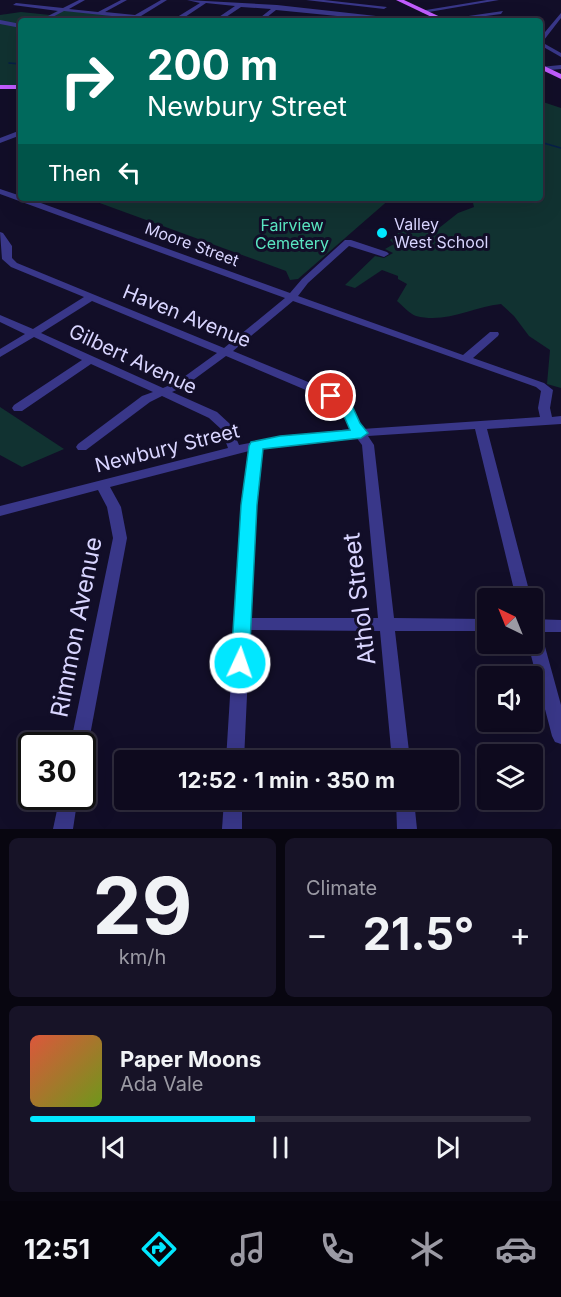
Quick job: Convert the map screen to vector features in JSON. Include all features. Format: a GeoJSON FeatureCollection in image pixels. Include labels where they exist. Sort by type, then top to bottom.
{"type":"FeatureCollection","features":[{"type":"Feature","properties":{"kind":"main road"},"geometry":{"type":"LineString","coordinates":[[400,0],[441,18]]}},
{"type":"Feature","properties":{"kind":"main road"},"geometry":{"type":"LineString","coordinates":[[543,70],[561,77]]}},
{"type":"Feature","properties":{"kind":"main road"},"geometry":{"type":"LineString","coordinates":[[543,70],[561,82]]}},
{"type":"Feature","properties":{"kind":"main road"},"geometry":{"type":"LineString","coordinates":[[0,87],[18,87]]}},
{"type":"Feature","properties":{"kind":"street"},"geometry":{"type":"LineString","coordinates":[[8,9],[26,0]]}},
{"type":"Feature","properties":{"kind":"street"},"geometry":{"type":"LineString","coordinates":[[47,18],[83,0]]}},
{"type":"Feature","properties":{"kind":"street"},"geometry":{"type":"LineString","coordinates":[[99,13],[125,0]]}},
{"type":"Feature","properties":{"kind":"street"},"geometry":{"type":"LineString","coordinates":[[136,17],[165,0]]}},
{"type":"Feature","properties":{"kind":"street"},"geometry":{"type":"LineString","coordinates":[[189,0],[370,18]]}},
{"type":"Feature","properties":{"kind":"street"},"geometry":{"type":"LineString","coordinates":[[216,3],[231,0]]}},
{"type":"Feature","properties":{"kind":"street"},"geometry":{"type":"LineString","coordinates":[[263,18],[276,8],[309,0],[384,7]]}},
{"type":"Feature","properties":{"kind":"street"},"geometry":{"type":"LineString","coordinates":[[423,10],[497,0]]}},
{"type":"Feature","properties":{"kind":"street"},"geometry":{"type":"LineString","coordinates":[[180,18],[204,2]]}},
{"type":"Feature","properties":{"kind":"street"},"geometry":{"type":"LineString","coordinates":[[16,5],[146,18]]}},
{"type":"Feature","properties":{"kind":"street"},"geometry":{"type":"LineString","coordinates":[[220,18],[240,5]]}},
{"type":"Feature","properties":{"kind":"street"},"geometry":{"type":"LineString","coordinates":[[308,18],[315,12]]}},
{"type":"Feature","properties":{"kind":"street"},"geometry":{"type":"LineString","coordinates":[[459,18],[501,12]]}},
{"type":"Feature","properties":{"kind":"street"},"geometry":{"type":"LineString","coordinates":[[543,38],[561,15]]}},
{"type":"Feature","properties":{"kind":"street"},"geometry":{"type":"LineString","coordinates":[[0,22],[18,25]]}},
{"type":"Feature","properties":{"kind":"street"},"geometry":{"type":"LineString","coordinates":[[559,52],[549,41],[561,25]]}},
{"type":"Feature","properties":{"kind":"street"},"geometry":{"type":"LineString","coordinates":[[543,45],[559,52]]}},
{"type":"Feature","properties":{"kind":"street"},"geometry":{"type":"LineString","coordinates":[[543,54],[559,52]]}},
{"type":"Feature","properties":{"kind":"street"},"geometry":{"type":"LineString","coordinates":[[543,69],[561,66]]}},
{"type":"Feature","properties":{"kind":"street"},"geometry":{"type":"LineString","coordinates":[[0,141],[18,133]]}},
{"type":"Feature","properties":{"kind":"street","name":"Moore Street"},"geometry":{"type":"LineString","coordinates":[[0,191],[18,198]]}},
{"type":"Feature","properties":{"kind":"street","name":"Moore Street"},"geometry":{"type":"LineString","coordinates":[[28,201],[540,385],[547,390],[544,408],[547,421]]}},
{"type":"Feature","properties":{"kind":"street","name":"Haven Avenue"},"geometry":{"type":"LineString","coordinates":[[0,235],[6,242],[7,257],[11,264],[345,404],[353,425],[361,433]]}},
{"type":"Feature","properties":{"kind":"street"},"geometry":{"type":"LineString","coordinates":[[82,447],[146,399],[181,384],[225,352],[292,297],[304,280],[348,242],[384,254]]}},
{"type":"Feature","properties":{"kind":"street"},"geometry":{"type":"LineString","coordinates":[[0,354],[91,297]]}},
{"type":"Feature","properties":{"kind":"street","name":"Gilbert Avenue"},"geometry":{"type":"LineString","coordinates":[[0,318],[219,419],[226,427],[235,450]]}},
{"type":"Feature","properties":{"kind":"street"},"geometry":{"type":"LineString","coordinates":[[465,359],[494,334]]}},
{"type":"Feature","properties":{"kind":"street"},"geometry":{"type":"LineString","coordinates":[[18,408],[91,359]]}},
{"type":"Feature","properties":{"kind":"street","name":"Newbury Street"},"geometry":{"type":"LineString","coordinates":[[0,511],[235,450],[280,441],[361,433],[561,420]]}},
{"type":"Feature","properties":{"kind":"street"},"geometry":{"type":"LineString","coordinates":[[480,426],[521,588]]}},
{"type":"Feature","properties":{"kind":"street","name":"Athol Street"},"geometry":{"type":"LineString","coordinates":[[361,433],[368,445],[401,750]]}},
{"type":"Feature","properties":{"kind":"street"},"geometry":{"type":"LineString","coordinates":[[236,750],[249,505],[256,446]]}},
{"type":"Feature","properties":{"kind":"street","name":"Rimmon Avenue"},"geometry":{"type":"LineString","coordinates":[[82,732],[120,538],[114,507],[102,485]]}},
{"type":"Feature","properties":{"kind":"street"},"geometry":{"type":"LineString","coordinates":[[242,624],[477,624]]}},
{"type":"Feature","properties":{"kind":"street"},"geometry":{"type":"LineString","coordinates":[[543,627],[561,626]]}},
{"type":"Feature","properties":{"kind":"street"},"geometry":{"type":"LineString","coordinates":[[539,654],[561,736]]}},
{"type":"Feature","properties":{"kind":"street"},"geometry":{"type":"LineString","coordinates":[[63,829],[66,810]]}},
{"type":"Feature","properties":{"kind":"street"},"geometry":{"type":"LineString","coordinates":[[232,829],[233,810]]}},
{"type":"Feature","properties":{"kind":"street"},"geometry":{"type":"LineString","coordinates":[[405,810],[406,829]]}},
{"type":"Feature","properties":{"kind":"green space"},"geometry":{"type":"Polygon","coordinates":[[[59,10],[135,18],[18,18],[18,86],[0,86],[0,15],[21,12],[50,15],[59,10]]]}},
{"type":"Feature","properties":{"kind":"green space"},"geometry":{"type":"Polygon","coordinates":[[[543,102],[561,108],[561,388],[547,384],[550,350],[529,336],[514,316],[501,304],[448,317],[427,318],[414,315],[397,301],[407,284],[398,279],[398,276],[382,270],[355,288],[345,285],[375,256],[384,258],[393,253],[385,249],[394,244],[390,240],[408,224],[439,228],[458,213],[474,207],[473,203],[462,201],[543,201],[543,102]]]}},
{"type":"Feature","properties":{"kind":"green space","name":"Fairview Cemetery"},"geometry":{"type":"Polygon","coordinates":[[[94,201],[388,201],[298,279],[290,280],[286,271],[94,201]]]}},
{"type":"Feature","properties":{"kind":"green space"},"geometry":{"type":"Polygon","coordinates":[[[0,407],[64,449],[22,467],[0,455],[0,407]]]}},
{"type":"Feature","properties":{"kind":"waterway"},"geometry":{"type":"LineString","coordinates":[[9,63],[18,64]]}},
{"type":"Feature","properties":{"kind":"waterway"},"geometry":{"type":"LineString","coordinates":[[543,143],[561,148]]}},
{"type":"Feature","properties":{"kind":"place","name":"Valley West School"},"geometry":{"type":"Point","coordinates":[382,233]}},
{"type":"Feature","properties":{"kind":"route"},"geometry":{"type":"LineString","coordinates":[[240,663],[249,505],[256,446],[280,441],[361,433],[353,425],[352,415],[345,404],[331,396]]}}]}
